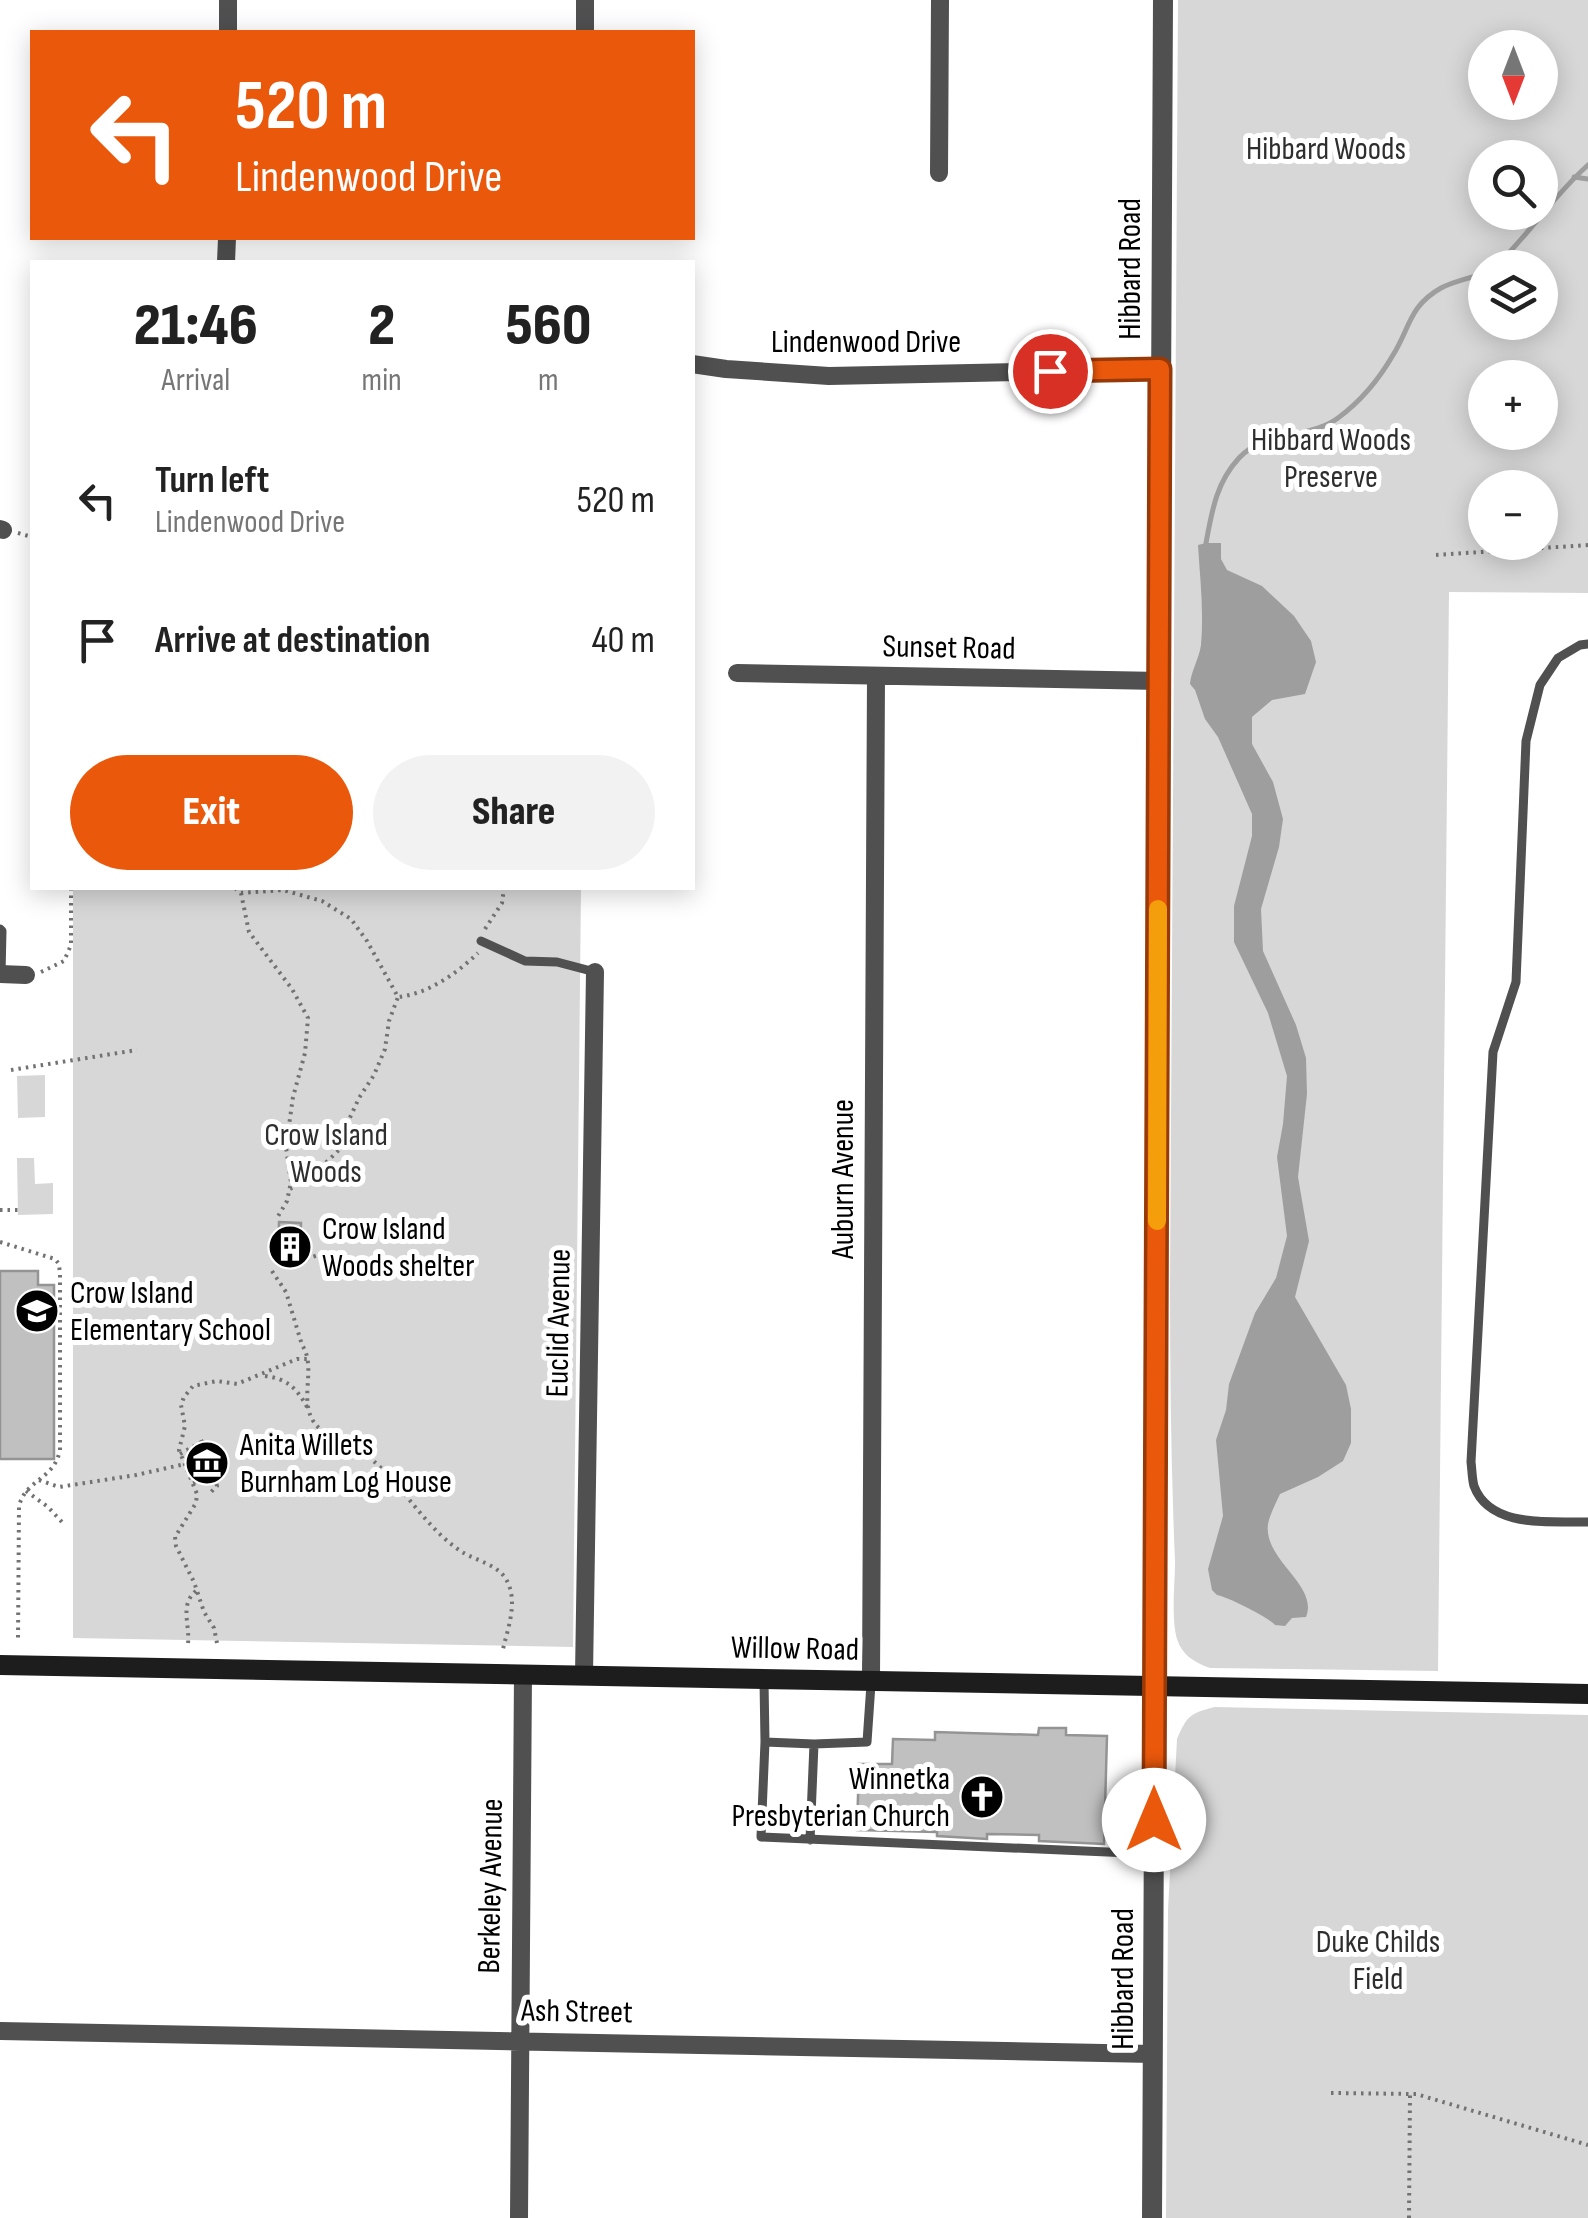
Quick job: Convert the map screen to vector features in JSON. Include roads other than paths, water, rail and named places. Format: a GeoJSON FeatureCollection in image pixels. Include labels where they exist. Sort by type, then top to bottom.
{"type":"FeatureCollection","features":[{"type":"Feature","properties":{"kind":"main road","name":"Willow Road"},"geometry":{"type":"LineString","coordinates":[[0,1665],[1588,1694]]}},
{"type":"Feature","properties":{"kind":"street"},"geometry":{"type":"LineString","coordinates":[[228,0],[228,30]]}},
{"type":"Feature","properties":{"kind":"street"},"geometry":{"type":"LineString","coordinates":[[585,0],[585,30]]}},
{"type":"Feature","properties":{"kind":"street"},"geometry":{"type":"LineString","coordinates":[[939,173],[940,0]]}},
{"type":"Feature","properties":{"kind":"street","name":"Hibbard Road"},"geometry":{"type":"LineString","coordinates":[[1152,2218],[1162,0]]}},
{"type":"Feature","properties":{"kind":"street","name":"Lindenwood Drive"},"geometry":{"type":"LineString","coordinates":[[695,364],[829,376],[1160,369]]}},
{"type":"Feature","properties":{"kind":"street","name":"Sunset Road"},"geometry":{"type":"LineString","coordinates":[[738,673],[1160,681]]}},
{"type":"Feature","properties":{"kind":"street","name":"Auburn Avenue"},"geometry":{"type":"LineString","coordinates":[[871,1680],[876,677]]}},
{"type":"Feature","properties":{"kind":"street","name":"Euclid Avenue"},"geometry":{"type":"LineString","coordinates":[[584,1675],[595,972]]}},
{"type":"Feature","properties":{"kind":"street"},"geometry":{"type":"LineString","coordinates":[[0,974],[26,975]]}},
{"type":"Feature","properties":{"kind":"street","name":"Berkeley Avenue"},"geometry":{"type":"LineString","coordinates":[[519,2218],[523,1674]]}},
{"type":"Feature","properties":{"kind":"street","name":"Ash Street"},"geometry":{"type":"LineString","coordinates":[[0,2031],[1152,2054]]}},
{"type":"Feature","properties":{"kind":"lane"},"geometry":{"type":"LineString","coordinates":[[1588,644],[1580,644],[1558,658],[1540,685],[1526,741],[1516,982],[1493,1052],[1471,1462],[1474,1487],[1491,1509],[1514,1520],[1588,1522]]}},
{"type":"Feature","properties":{"kind":"lane"},"geometry":{"type":"LineString","coordinates":[[0,928],[0,974]]}},
{"type":"Feature","properties":{"kind":"lane"},"geometry":{"type":"LineString","coordinates":[[481,941],[525,961],[557,962],[595,972]]}},
{"type":"Feature","properties":{"kind":"lane"},"geometry":{"type":"LineString","coordinates":[[764,1678],[761,1837],[1153,1854]]}},
{"type":"Feature","properties":{"kind":"lane"},"geometry":{"type":"LineString","coordinates":[[765,1742],[867,1742],[871,1680]]}},
{"type":"Feature","properties":{"kind":"lane"},"geometry":{"type":"LineString","coordinates":[[810,1840],[814,1744]]}},
{"type":"Feature","properties":{"kind":"waterway"},"geometry":{"type":"LineString","coordinates":[[1511,250],[1588,165]]}},
{"type":"Feature","properties":{"kind":"waterway"},"geometry":{"type":"LineString","coordinates":[[1574,177],[1588,179]]}},
{"type":"Feature","properties":{"kind":"waterway"},"geometry":{"type":"LineString","coordinates":[[1207,549],[1216,498],[1239,458],[1262,443],[1327,425],[1338,418],[1381,373],[1422,302],[1446,286],[1468,279]]}},
{"type":"Feature","properties":{"kind":"place","name":"Crow Island Woods shelter"},"geometry":{"type":"Point","coordinates":[290,1247]}},
{"type":"Feature","properties":{"kind":"place","name":"Crow Island Elementary School"},"geometry":{"type":"Point","coordinates":[37,1311]}},
{"type":"Feature","properties":{"kind":"place","name":"Anita Willets Burnham Log House"},"geometry":{"type":"Point","coordinates":[207,1463]}},
{"type":"Feature","properties":{"kind":"place","name":"Winnetka Presbyterian Church"},"geometry":{"type":"Point","coordinates":[982,1797]}},
{"type":"Feature","properties":{"kind":"park label","name":"Hibbard Woods"},"geometry":{"type":"Point","coordinates":[1326,149]}},
{"type":"Feature","properties":{"kind":"park label","name":"Hibbard Woods Preserve"},"geometry":{"type":"Point","coordinates":[1331,458]}},
{"type":"Feature","properties":{"kind":"park label","name":"Crow Island Woods"},"geometry":{"type":"Point","coordinates":[326,1154]}},
{"type":"Feature","properties":{"kind":"park label","name":"Duke Childs Field"},"geometry":{"type":"Point","coordinates":[1378,1960]}}]}
